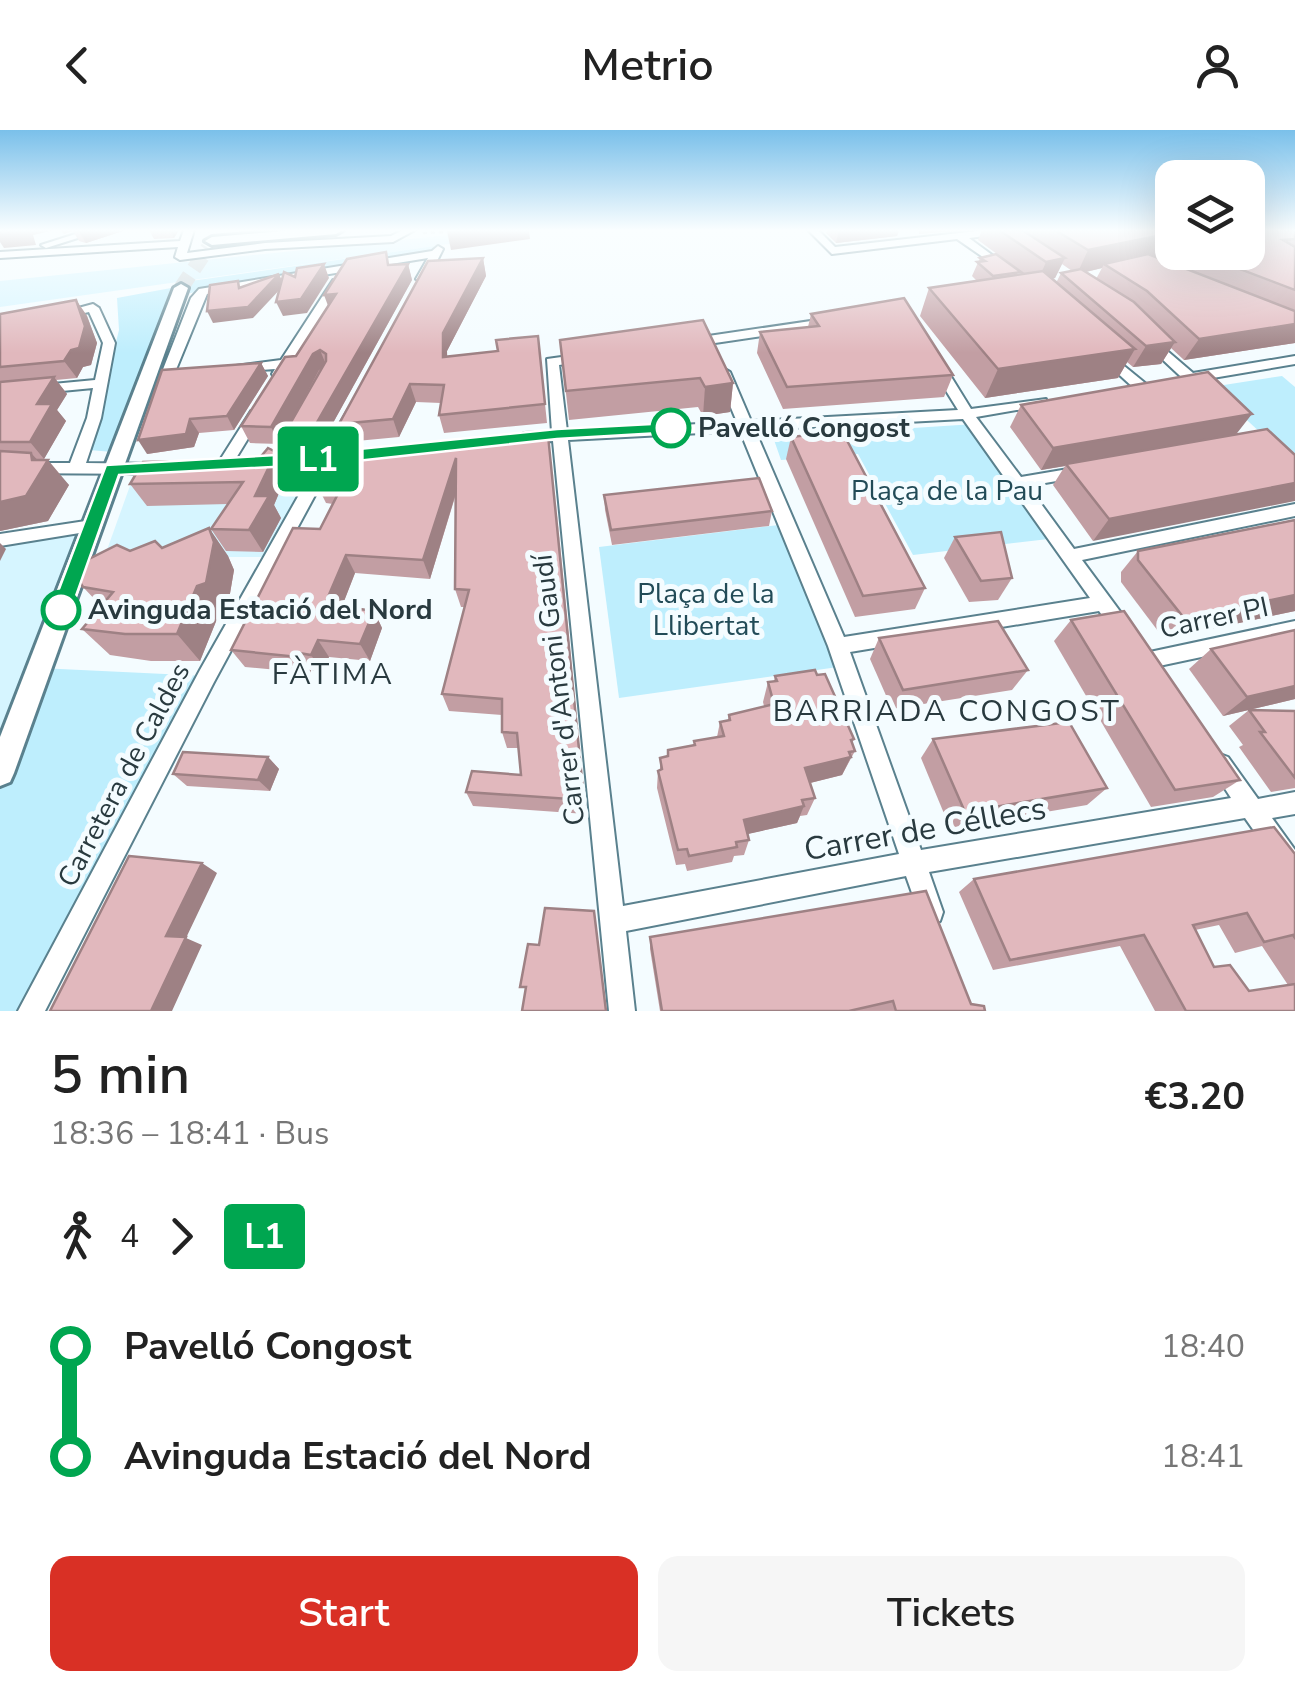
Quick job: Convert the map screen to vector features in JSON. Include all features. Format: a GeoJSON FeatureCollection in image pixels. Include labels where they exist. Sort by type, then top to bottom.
{"type":"FeatureCollection","features":[{"type":"Feature","properties":{"kind":"street"},"geometry":{"type":"LineString","coordinates":[[206,373],[167,377],[203,291],[331,271]]}},
{"type":"Feature","properties":{"kind":"street"},"geometry":{"type":"LineString","coordinates":[[276,381],[344,271]]}},
{"type":"Feature","properties":{"kind":"street"},"geometry":{"type":"LineString","coordinates":[[415,293],[425,271]]}},
{"type":"Feature","properties":{"kind":"street"},"geometry":{"type":"LineString","coordinates":[[1008,271],[1020,280]]}},
{"type":"Feature","properties":{"kind":"street"},"geometry":{"type":"LineString","coordinates":[[0,773],[9,726],[92,526],[182,288]]}},
{"type":"Feature","properties":{"kind":"street"},"geometry":{"type":"LineString","coordinates":[[37,318],[93,308],[108,343],[94,418],[76,469]]}},
{"type":"Feature","properties":{"kind":"street"},"geometry":{"type":"LineString","coordinates":[[672,345],[845,320]]}},
{"type":"Feature","properties":{"kind":"street"},"geometry":{"type":"LineString","coordinates":[[1140,330],[1216,403]]}},
{"type":"Feature","properties":{"kind":"street"},"geometry":{"type":"LineString","coordinates":[[708,340],[747,424],[781,516],[838,646],[938,930]]}},
{"type":"Feature","properties":{"kind":"street"},"geometry":{"type":"LineString","coordinates":[[838,646],[1104,603],[967,414],[926,348]]}},
{"type":"Feature","properties":{"kind":"street"},"geometry":{"type":"LineString","coordinates":[[1100,350],[1140,386]]}},
{"type":"Feature","properties":{"kind":"street","name":"Carrer d'Antoni Gaudí"},"geometry":{"type":"LineString","coordinates":[[602,355],[552,362],[622,1011]]}},
{"type":"Feature","properties":{"kind":"street"},"geometry":{"type":"LineString","coordinates":[[1174,381],[1295,360]]}},
{"type":"Feature","properties":{"kind":"street"},"geometry":{"type":"LineString","coordinates":[[226,371],[286,364]]}},
{"type":"Feature","properties":{"kind":"street"},"geometry":{"type":"LineString","coordinates":[[0,393],[100,383]]}},
{"type":"Feature","properties":{"kind":"street"},"geometry":{"type":"LineString","coordinates":[[1120,389],[1156,383]]}},
{"type":"Feature","properties":{"kind":"street"},"geometry":{"type":"LineString","coordinates":[[265,398],[217,465],[368,455]]}},
{"type":"Feature","properties":{"kind":"street","name":"Carretera de Caldes"},"geometry":{"type":"LineString","coordinates":[[30,1011],[360,398]]}},
{"type":"Feature","properties":{"kind":"street"},"geometry":{"type":"LineString","coordinates":[[512,439],[967,414],[1063,398]]}},
{"type":"Feature","properties":{"kind":"street"},"geometry":{"type":"LineString","coordinates":[[0,468],[175,468]]}},
{"type":"Feature","properties":{"kind":"street"},"geometry":{"type":"LineString","coordinates":[[1017,483],[1090,470]]}},
{"type":"Feature","properties":{"kind":"street"},"geometry":{"type":"LineString","coordinates":[[1070,556],[1295,510]]}},
{"type":"Feature","properties":{"kind":"street"},"geometry":{"type":"LineString","coordinates":[[0,540],[92,526]]}},
{"type":"Feature","properties":{"kind":"street","name":"Carrer PI"},"geometry":{"type":"LineString","coordinates":[[1104,603],[1151,669],[1295,629]]}},
{"type":"Feature","properties":{"kind":"street"},"geometry":{"type":"LineString","coordinates":[[1204,742],[1295,870]]}},
{"type":"Feature","properties":{"kind":"street","name":"Carrer de Céllecs"},"geometry":{"type":"LineString","coordinates":[[611,922],[912,863],[1295,804]]}},
{"type":"Feature","properties":{"kind":"lane"},"geometry":{"type":"LineString","coordinates":[[279,461],[308,409]]}},
{"type":"Feature","properties":{"kind":"shaded area"},"geometry":{"type":"Polygon","coordinates":[[[97,271],[255,271],[0,307],[0,281],[97,271]]]}},
{"type":"Feature","properties":{"kind":"shaded area"},"geometry":{"type":"Polygon","coordinates":[[[316,469],[267,557],[210,557],[94,586],[131,483],[140,479],[316,469]]]}},
{"type":"Feature","properties":{"kind":"shaded area"},"geometry":{"type":"Polygon","coordinates":[[[92,526],[0,773],[0,540],[92,526]]]}},
{"type":"Feature","properties":{"kind":"green space"},"geometry":{"type":"Polygon","coordinates":[[[260,271],[317,271],[185,294],[191,281],[260,271]]]}},
{"type":"Feature","properties":{"kind":"green space"},"geometry":{"type":"Polygon","coordinates":[[[171,288],[113,452],[89,450],[119,330],[117,298],[171,288]]]}},
{"type":"Feature","properties":{"kind":"green space"},"geometry":{"type":"Polygon","coordinates":[[[1282,376],[1295,387],[1295,460],[1290,460],[1211,387],[1282,376]]]}},
{"type":"Feature","properties":{"kind":"green space","name":"Plaça de la Pau"},"geometry":{"type":"Polygon","coordinates":[[[975,424],[1057,538],[913,555],[858,454],[781,460],[773,437],[975,424]]]}},
{"type":"Feature","properties":{"kind":"green space","name":"Plaça de la Llibertat"},"geometry":{"type":"Polygon","coordinates":[[[779,525],[838,667],[619,698],[599,547],[779,525]]]}},
{"type":"Feature","properties":{"kind":"green space"},"geometry":{"type":"Polygon","coordinates":[[[39,668],[207,676],[31,1011],[0,1011],[0,773],[39,668]]]}},
{"type":"Feature","properties":{"kind":"building"},"geometry":{"type":"Polygon","coordinates":[[[296,271],[319,271],[301,299],[276,302],[284,272],[295,277],[296,271]]]}},
{"type":"Feature","properties":{"kind":"building"},"geometry":{"type":"Polygon","coordinates":[[[339,271],[404,271],[316,424],[290,424],[326,361],[326,354],[320,350],[313,354],[271,427],[241,426],[285,357],[296,356],[336,294],[324,295],[339,271]]]}},
{"type":"Feature","properties":{"kind":"building"},"geometry":{"type":"Polygon","coordinates":[[[422,271],[476,271],[443,333],[443,357],[498,351],[496,340],[538,336],[545,404],[439,415],[444,385],[410,384],[393,419],[339,424],[422,271]]]}},
{"type":"Feature","properties":{"kind":"building"},"geometry":{"type":"Polygon","coordinates":[[[987,271],[1021,272],[993,276],[987,271]]]}},
{"type":"Feature","properties":{"kind":"building"},"geometry":{"type":"Polygon","coordinates":[[[1043,271],[1135,349],[998,369],[929,288],[1043,271]]]}},
{"type":"Feature","properties":{"kind":"building"},"geometry":{"type":"Polygon","coordinates":[[[1084,271],[1134,302],[1175,342],[1146,346],[1061,273],[1084,271]]]}},
{"type":"Feature","properties":{"kind":"building"},"geometry":{"type":"Polygon","coordinates":[[[1115,271],[1192,271],[1295,311],[1295,324],[1199,339],[1147,291],[1115,271]]]}},
{"type":"Feature","properties":{"kind":"building"},"geometry":{"type":"Polygon","coordinates":[[[1245,271],[1295,271],[1295,290],[1245,271]]]}},
{"type":"Feature","properties":{"kind":"building"},"geometry":{"type":"Polygon","coordinates":[[[279,274],[248,307],[207,311],[210,285],[238,281],[239,288],[279,274]]]}},
{"type":"Feature","properties":{"kind":"building"},"geometry":{"type":"Polygon","coordinates":[[[904,298],[953,375],[787,387],[760,332],[819,326],[811,314],[904,298]]]}},
{"type":"Feature","properties":{"kind":"building"},"geometry":{"type":"Polygon","coordinates":[[[76,300],[85,326],[79,348],[71,350],[64,361],[0,367],[0,314],[76,300]]]}},
{"type":"Feature","properties":{"kind":"building"},"geometry":{"type":"Polygon","coordinates":[[[703,320],[733,383],[705,387],[700,378],[566,391],[560,340],[703,320]]]}},
{"type":"Feature","properties":{"kind":"building"},"geometry":{"type":"Polygon","coordinates":[[[261,363],[227,416],[190,419],[186,434],[138,440],[162,370],[261,363]]]}},
{"type":"Feature","properties":{"kind":"building"},"geometry":{"type":"Polygon","coordinates":[[[1208,372],[1252,414],[1053,448],[1021,405],[1208,372]]]}},
{"type":"Feature","properties":{"kind":"building"},"geometry":{"type":"Polygon","coordinates":[[[54,377],[37,404],[52,404],[30,442],[0,442],[0,382],[54,377]]]}},
{"type":"Feature","properties":{"kind":"building"},"geometry":{"type":"Polygon","coordinates":[[[1267,429],[1295,455],[1295,483],[1109,519],[1066,464],[1267,429]]]}},
{"type":"Feature","properties":{"kind":"building"},"geometry":{"type":"Polygon","coordinates":[[[842,431],[925,588],[863,596],[791,437],[842,431]]]}},
{"type":"Feature","properties":{"kind":"building"},"geometry":{"type":"Polygon","coordinates":[[[548,435],[584,800],[466,792],[472,771],[521,775],[517,733],[502,732],[502,699],[442,694],[469,590],[455,589],[456,458],[423,560],[346,555],[325,604],[374,611],[360,644],[318,640],[311,655],[299,653],[298,657],[231,650],[293,528],[320,529],[342,486],[317,485],[332,456],[548,435]]]}},
{"type":"Feature","properties":{"kind":"building"},"geometry":{"type":"Polygon","coordinates":[[[268,448],[276,452],[255,496],[269,496],[249,530],[211,529],[243,482],[130,484],[143,462],[258,460],[268,448]]]}},
{"type":"Feature","properties":{"kind":"building"},"geometry":{"type":"Polygon","coordinates":[[[0,451],[31,453],[32,460],[48,460],[26,496],[0,502],[0,451]]]}},
{"type":"Feature","properties":{"kind":"building"},"geometry":{"type":"Polygon","coordinates":[[[759,478],[772,511],[611,530],[604,495],[759,478]]]}},
{"type":"Feature","properties":{"kind":"building"},"geometry":{"type":"Polygon","coordinates":[[[1295,520],[1295,595],[1184,618],[1138,560],[1138,551],[1295,520]]]}},
{"type":"Feature","properties":{"kind":"building"},"geometry":{"type":"Polygon","coordinates":[[[209,528],[214,542],[206,583],[197,586],[177,634],[82,629],[113,592],[83,587],[71,568],[117,545],[130,551],[155,541],[162,548],[209,528]]]}},
{"type":"Feature","properties":{"kind":"building"},"geometry":{"type":"Polygon","coordinates":[[[1001,532],[1012,578],[981,581],[955,537],[1001,532]]]}},
{"type":"Feature","properties":{"kind":"building"},"geometry":{"type":"Polygon","coordinates":[[[1124,611],[1240,780],[1175,790],[1071,620],[1124,611]]]}},
{"type":"Feature","properties":{"kind":"building"},"geometry":{"type":"Polygon","coordinates":[[[998,621],[1028,670],[903,690],[879,638],[998,621]]]}},
{"type":"Feature","properties":{"kind":"building"},"geometry":{"type":"Polygon","coordinates":[[[1295,630],[1295,686],[1247,697],[1211,649],[1295,630]]]}},
{"type":"Feature","properties":{"kind":"building"},"geometry":{"type":"Polygon","coordinates":[[[815,670],[817,675],[825,674],[854,739],[851,757],[805,768],[815,798],[802,800],[804,806],[744,820],[749,840],[736,842],[737,847],[689,856],[687,849],[678,850],[658,771],[662,769],[660,758],[668,756],[668,750],[695,745],[694,741],[724,736],[720,722],[730,720],[729,715],[774,704],[768,682],[777,681],[775,676],[815,670]]]}},
{"type":"Feature","properties":{"kind":"building"},"geometry":{"type":"Polygon","coordinates":[[[1249,710],[1295,711],[1295,778],[1260,732],[1265,732],[1249,710]]]}},
{"type":"Feature","properties":{"kind":"building"},"geometry":{"type":"Polygon","coordinates":[[[1069,722],[1107,788],[965,812],[933,739],[1069,722]]]}},
{"type":"Feature","properties":{"kind":"building"},"geometry":{"type":"Polygon","coordinates":[[[183,752],[268,757],[258,780],[173,774],[183,752]]]}},
{"type":"Feature","properties":{"kind":"building"},"geometry":{"type":"Polygon","coordinates":[[[1274,827],[1295,854],[1295,938],[1293,935],[1264,942],[1247,913],[1193,925],[1214,967],[1230,965],[1249,991],[1295,984],[1295,1011],[1186,1011],[1144,935],[1010,960],[974,879],[1274,827]]]}},
{"type":"Feature","properties":{"kind":"building"},"geometry":{"type":"Polygon","coordinates":[[[129,856],[202,863],[166,936],[186,937],[151,1011],[50,1011],[129,856]]]}},
{"type":"Feature","properties":{"kind":"building"},"geometry":{"type":"Polygon","coordinates":[[[926,891],[971,1004],[984,1006],[985,1011],[896,1011],[893,1001],[849,1011],[662,1011],[650,937],[926,891]]]}},
{"type":"Feature","properties":{"kind":"building"},"geometry":{"type":"Polygon","coordinates":[[[545,908],[594,911],[606,1011],[522,1011],[526,987],[520,987],[528,944],[539,945],[545,908]]]}},
{"type":"Feature","properties":{"kind":"tunnel"},"geometry":{"type":"LineString","coordinates":[[181,288],[192,271]]}},
{"type":"Feature","properties":{"kind":"bus line","name":"L1"},"geometry":{"type":"LineString","coordinates":[[61,610],[112,469],[158,470],[329,458],[557,434],[671,428]]}},
{"type":"Feature","properties":{"kind":"place","name":"Pavelló Congost"},"geometry":{"type":"Point","coordinates":[671,428]}},
{"type":"Feature","properties":{"kind":"place","name":"Avinguda Estació del Nord"},"geometry":{"type":"Point","coordinates":[61,610]}},
{"type":"Feature","properties":{"kind":"district","name":"FÀTIMA"},"geometry":{"type":"Point","coordinates":[333,674]}},
{"type":"Feature","properties":{"kind":"district","name":"BARRIADA CONGOST"},"geometry":{"type":"Point","coordinates":[947,711]}}]}
